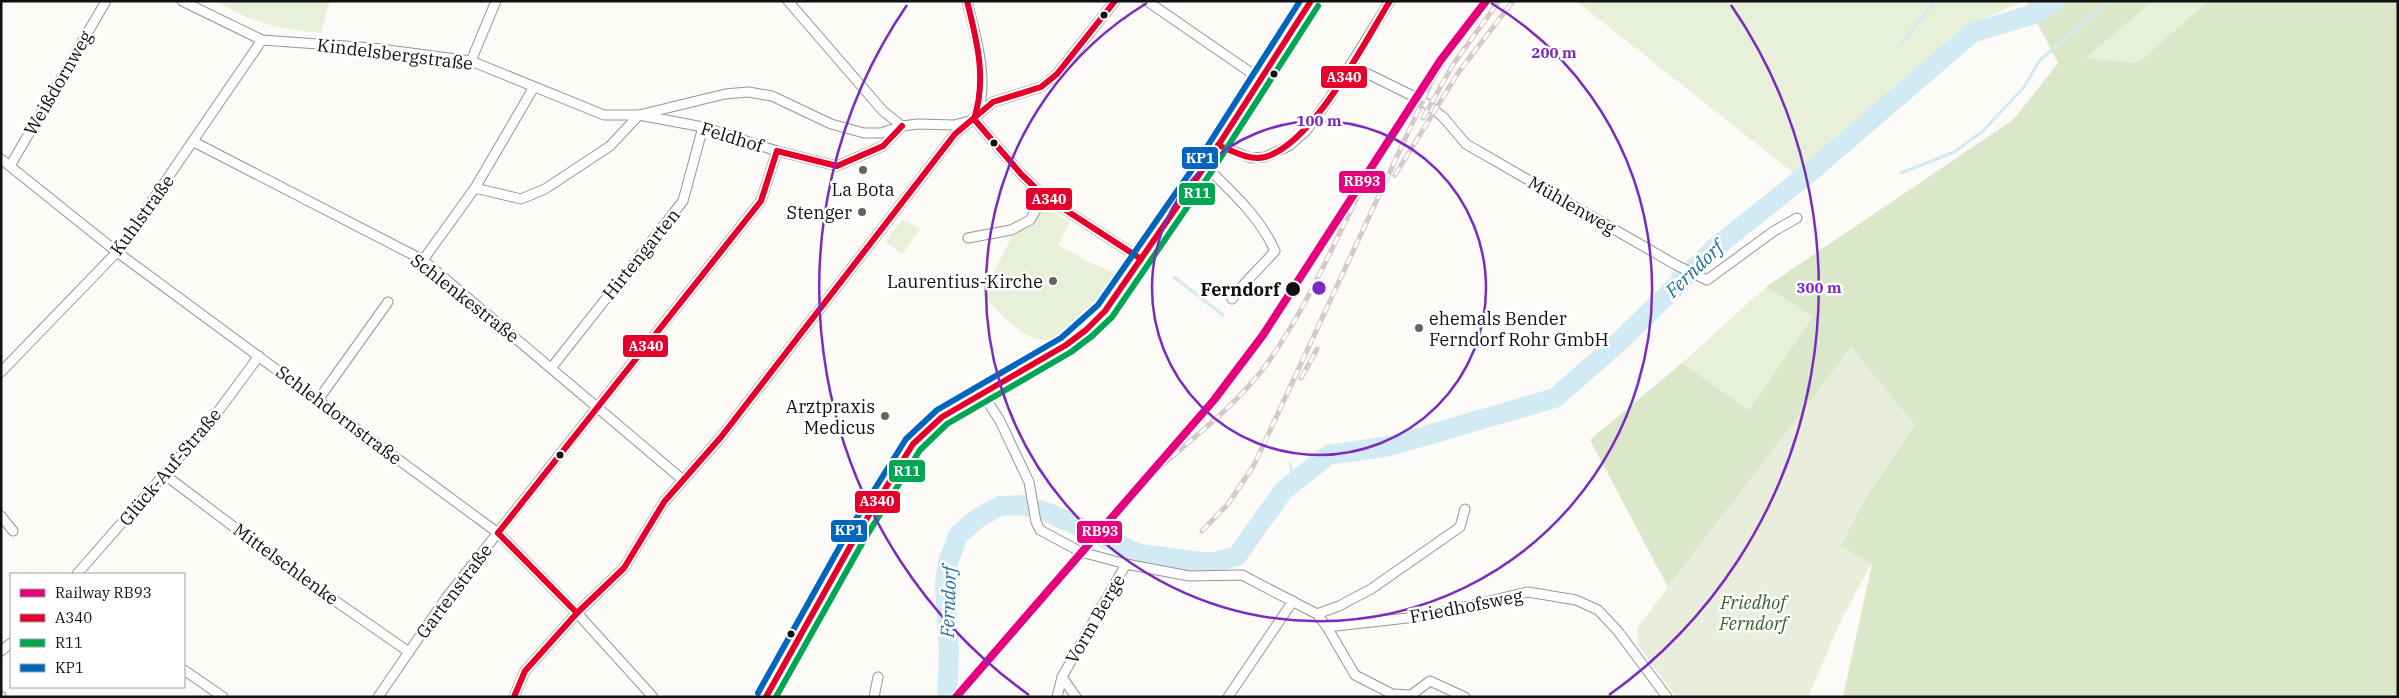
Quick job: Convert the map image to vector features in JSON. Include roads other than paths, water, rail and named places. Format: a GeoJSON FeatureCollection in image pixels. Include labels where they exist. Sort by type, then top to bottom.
{"type":"FeatureCollection","features":[{"type":"Feature","properties":{"kind":"main road"},"geometry":{"type":"LineString","coordinates":[[766,697],[856,536],[913,444],[942,417],[1066,345],[1086,330],[1106,311],[1205,166],[1311,1]]}},
{"type":"Feature","properties":{"kind":"street","name":"Weißdornweg"},"geometry":{"type":"LineString","coordinates":[[10,166],[106,1]]}},
{"type":"Feature","properties":{"kind":"street","name":"Kindelsbergstraße"},"geometry":{"type":"LineString","coordinates":[[182,1],[262,40],[373,48],[471,61],[604,115],[639,115],[725,94],[748,92],[772,96],[831,124],[864,133],[882,134],[902,126],[936,123],[954,125],[974,119]]}},
{"type":"Feature","properties":{"kind":"street"},"geometry":{"type":"LineString","coordinates":[[471,61],[496,1]]}},
{"type":"Feature","properties":{"kind":"street"},"geometry":{"type":"LineString","coordinates":[[788,1],[883,110],[902,126]]}},
{"type":"Feature","properties":{"kind":"street"},"geometry":{"type":"LineString","coordinates":[[967,1],[979,51],[981,104],[974,119]]}},
{"type":"Feature","properties":{"kind":"street"},"geometry":{"type":"LineString","coordinates":[[514,697],[525,671],[576,613],[624,568],[664,502],[721,438],[955,134],[993,102],[1042,87],[1057,74],[1116,1]]}},
{"type":"Feature","properties":{"kind":"street"},"geometry":{"type":"LineString","coordinates":[[1147,1],[1260,79]]}},
{"type":"Feature","properties":{"kind":"street"},"geometry":{"type":"LineString","coordinates":[[1218,145],[1251,158],[1265,157],[1289,146],[1306,131],[1390,1]]}},
{"type":"Feature","properties":{"kind":"street","name":"Kuhlstraße"},"geometry":{"type":"LineString","coordinates":[[1,372],[118,252],[262,40]]}},
{"type":"Feature","properties":{"kind":"street","name":"Mühlenweg"},"geometry":{"type":"LineString","coordinates":[[1350,65],[1416,97],[1443,117],[1466,144],[1676,265],[1707,280],[1774,231],[1797,218]]}},
{"type":"Feature","properties":{"kind":"street"},"geometry":{"type":"LineString","coordinates":[[423,260],[475,188],[534,87]]}},
{"type":"Feature","properties":{"kind":"street"},"geometry":{"type":"LineString","coordinates":[[475,188],[521,199],[545,189],[610,146],[639,115]]}},
{"type":"Feature","properties":{"kind":"street","name":"Feldhof"},"geometry":{"type":"LineString","coordinates":[[639,115],[703,127],[837,166],[883,146],[902,126]]}},
{"type":"Feature","properties":{"kind":"street"},"geometry":{"type":"LineString","coordinates":[[974,119],[1021,174],[1044,196],[1141,259]]}},
{"type":"Feature","properties":{"kind":"street","name":"Hirtengarten"},"geometry":{"type":"LineString","coordinates":[[552,367],[683,201],[703,127]]}},
{"type":"Feature","properties":{"kind":"street","name":"Schlenkestraße"},"geometry":{"type":"LineString","coordinates":[[194,142],[423,260],[552,367],[683,480]]}},
{"type":"Feature","properties":{"kind":"street","name":"Gartenstraße"},"geometry":{"type":"LineString","coordinates":[[378,697],[446,598],[761,201],[777,150]]}},
{"type":"Feature","properties":{"kind":"street","name":"Schlehdornstraße"},"geometry":{"type":"LineString","coordinates":[[1,159],[118,252],[498,533],[576,613],[653,697]]}},
{"type":"Feature","properties":{"kind":"street"},"geometry":{"type":"LineString","coordinates":[[1205,166],[1239,198],[1268,235],[1275,251],[1254,276],[1246,280],[1232,299]]}},
{"type":"Feature","properties":{"kind":"street"},"geometry":{"type":"LineString","coordinates":[[968,238],[1011,230],[1030,220],[1044,196]]}},
{"type":"Feature","properties":{"kind":"street"},"geometry":{"type":"LineString","coordinates":[[318,400],[388,302]]}},
{"type":"Feature","properties":{"kind":"street","name":"Glück-Auf-Straße"},"geometry":{"type":"LineString","coordinates":[[79,573],[211,421],[260,356]]}},
{"type":"Feature","properties":{"kind":"street","name":"Vorm Berge"},"geometry":{"type":"LineString","coordinates":[[983,394],[1000,421],[1029,482],[1036,522],[1040,530],[1082,552],[1126,564],[1062,676],[1057,697]]}},
{"type":"Feature","properties":{"kind":"street","name":"Mittelschlenke"},"geometry":{"type":"LineString","coordinates":[[165,475],[295,572],[409,652]]}},
{"type":"Feature","properties":{"kind":"street"},"geometry":{"type":"LineString","coordinates":[[1316,614],[1371,590],[1460,527],[1465,509]]}},
{"type":"Feature","properties":{"kind":"street"},"geometry":{"type":"LineString","coordinates":[[1,516],[12,531]]}},
{"type":"Feature","properties":{"kind":"street"},"geometry":{"type":"LineString","coordinates":[[1126,564],[1190,576],[1242,575],[1316,614],[1327,627],[1355,675],[1392,694],[1411,695],[1430,681],[1465,697]]}},
{"type":"Feature","properties":{"kind":"street","name":"Friedhofsweg"},"geometry":{"type":"LineString","coordinates":[[1327,627],[1425,616],[1528,592],[1576,600],[1598,610],[1617,630],[1667,697]]}},
{"type":"Feature","properties":{"kind":"street"},"geometry":{"type":"LineString","coordinates":[[1228,697],[1293,601]]}},
{"type":"Feature","properties":{"kind":"street"},"geometry":{"type":"LineString","coordinates":[[185,671],[223,697]]}},
{"type":"Feature","properties":{"kind":"street","name":"Vorm Berge"},"geometry":{"type":"LineString","coordinates":[[1062,676],[1076,697]]}},
{"type":"Feature","properties":{"kind":"street"},"geometry":{"type":"LineString","coordinates":[[874,697],[878,677]]}},
{"type":"Feature","properties":{"kind":"waterway"},"geometry":{"type":"LineString","coordinates":[[1901,44],[1935,1]]}},
{"type":"Feature","properties":{"kind":"waterway","name":"Ferndorf"},"geometry":{"type":"LineString","coordinates":[[947,697],[949,653],[945,583],[948,562],[959,534],[978,518],[1000,506],[1022,505],[1049,513],[1140,554],[1210,563],[1237,556],[1283,491],[1328,455],[1390,446],[1555,398],[1620,341],[1717,246],[1809,173],[1972,33],[2037,13],[2056,1]]}},
{"type":"Feature","properties":{"kind":"waterway"},"geometry":{"type":"LineString","coordinates":[[1901,173],[1954,152],[1983,131],[2024,87],[2039,61],[2110,1]]}},
{"type":"Feature","properties":{"kind":"waterway"},"geometry":{"type":"LineString","coordinates":[[1673,273],[1675,287]]}},
{"type":"Feature","properties":{"kind":"waterway"},"geometry":{"type":"LineString","coordinates":[[1174,277],[1223,315]]}},
{"type":"Feature","properties":{"kind":"waterway"},"geometry":{"type":"LineString","coordinates":[[1290,464],[1294,482]]}},
{"type":"Feature","properties":{"kind":"railway"},"geometry":{"type":"LineString","coordinates":[[1423,118],[1454,63],[1499,1]]}},
{"type":"Feature","properties":{"kind":"railway"},"geometry":{"type":"LineString","coordinates":[[1395,175],[1458,73],[1513,1]]}},
{"type":"Feature","properties":{"kind":"railway"},"geometry":{"type":"LineString","coordinates":[[1202,531],[1228,504],[1254,465],[1431,83],[1442,63],[1476,13]]}},
{"type":"Feature","properties":{"kind":"railway"},"geometry":{"type":"LineString","coordinates":[[1132,493],[1236,400],[1266,365],[1299,313],[1383,149]]}},
{"type":"Feature","properties":{"kind":"railway"},"geometry":{"type":"LineString","coordinates":[[1301,378],[1317,349]]}},
{"type":"Feature","properties":{"kind":"rail line","name":"RB93"},"geometry":{"type":"LineString","coordinates":[[956,697],[1214,400],[1263,335],[1440,61],[1486,1]]}},
{"type":"Feature","properties":{"kind":"place","name":"La Bota"},"geometry":{"type":"Point","coordinates":[863,170]}},
{"type":"Feature","properties":{"kind":"place","name":"Stenger"},"geometry":{"type":"Point","coordinates":[862,212]}},
{"type":"Feature","properties":{"kind":"place","name":"Laurentius-Kirche"},"geometry":{"type":"Point","coordinates":[1053,281]}},
{"type":"Feature","properties":{"kind":"place","name":"Ferndorf"},"geometry":{"type":"Point","coordinates":[1293,289]}},
{"type":"Feature","properties":{"kind":"place","name":"ehemals Bender Ferndorf Rohr GmbH"},"geometry":{"type":"Point","coordinates":[1419,328]}},
{"type":"Feature","properties":{"kind":"place","name":"Arztpraxis Medicus"},"geometry":{"type":"Point","coordinates":[885,416]}},
{"type":"Feature","properties":{"kind":"park label","name":"Friedhof Ferndorf"},"geometry":{"type":"Point","coordinates":[1753,612]}}]}
